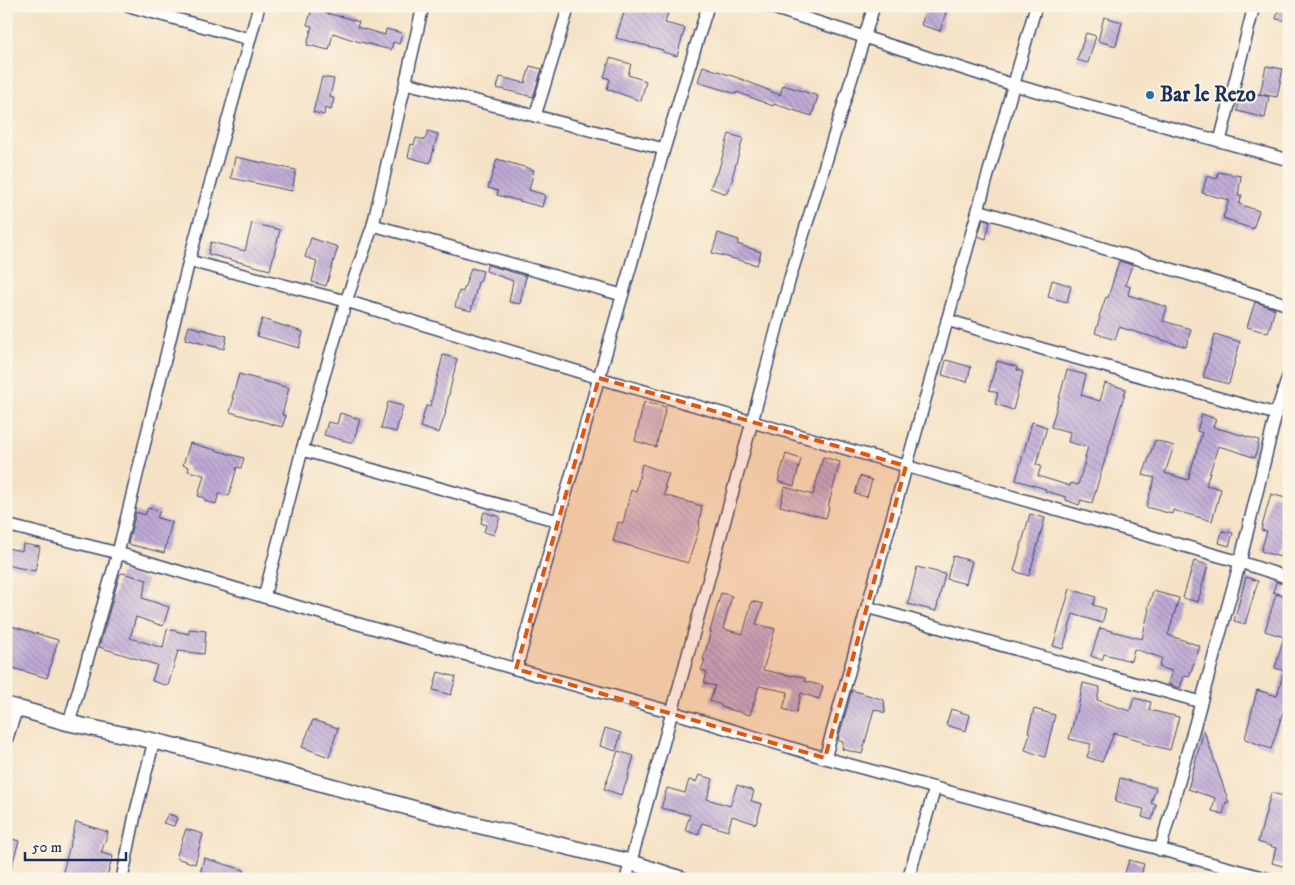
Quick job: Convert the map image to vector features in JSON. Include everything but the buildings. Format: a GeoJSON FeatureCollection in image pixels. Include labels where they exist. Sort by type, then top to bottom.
{"type":"FeatureCollection","features":[{"type":"Feature","properties":{"kind":"street"},"geometry":{"type":"LineString","coordinates":[[128,6],[249,39]]}},
{"type":"Feature","properties":{"kind":"street"},"geometry":{"type":"LineString","coordinates":[[69,723],[118,552],[189,261],[259,6]]}},
{"type":"Feature","properties":{"kind":"street"},"geometry":{"type":"LineString","coordinates":[[264,597],[302,450],[346,301],[373,225],[424,6]]}},
{"type":"Feature","properties":{"kind":"street"},"geometry":{"type":"LineString","coordinates":[[535,116],[569,6]]}},
{"type":"Feature","properties":{"kind":"street"},"geometry":{"type":"LineString","coordinates":[[516,669],[664,149],[708,6]]}},
{"type":"Feature","properties":{"kind":"street"},"geometry":{"type":"LineString","coordinates":[[766,6],[1014,85],[1289,160]]}},
{"type":"Feature","properties":{"kind":"street"},"geometry":{"type":"LineString","coordinates":[[626,879],[790,278],[874,6]]}},
{"type":"Feature","properties":{"kind":"street"},"geometry":{"type":"LineString","coordinates":[[825,758],[1036,6]]}},
{"type":"Feature","properties":{"kind":"street"},"geometry":{"type":"LineString","coordinates":[[1220,142],[1254,6]]}},
{"type":"Feature","properties":{"kind":"street"},"geometry":{"type":"LineString","coordinates":[[406,83],[664,149]]}},
{"type":"Feature","properties":{"kind":"street"},"geometry":{"type":"LineString","coordinates":[[978,210],[1289,305]]}},
{"type":"Feature","properties":{"kind":"street"},"geometry":{"type":"LineString","coordinates":[[373,225],[622,295]]}},
{"type":"Feature","properties":{"kind":"street"},"geometry":{"type":"LineString","coordinates":[[189,261],[346,301],[599,378],[1240,562],[1289,578]]}},
{"type":"Feature","properties":{"kind":"street"},"geometry":{"type":"LineString","coordinates":[[947,320],[1043,349],[1276,414]]}},
{"type":"Feature","properties":{"kind":"street"},"geometry":{"type":"LineString","coordinates":[[1160,850],[1240,562],[1276,414],[1289,374]]}},
{"type":"Feature","properties":{"kind":"street"},"geometry":{"type":"LineString","coordinates":[[302,450],[558,521]]}},
{"type":"Feature","properties":{"kind":"street"},"geometry":{"type":"LineString","coordinates":[[6,525],[118,552],[264,597],[672,712],[825,758],[1269,879]]}},
{"type":"Feature","properties":{"kind":"street"},"geometry":{"type":"LineString","coordinates":[[867,607],[1201,702]]}},
{"type":"Feature","properties":{"kind":"street"},"geometry":{"type":"LineString","coordinates":[[6,741],[12,707],[69,723],[154,741],[448,818],[630,862],[681,879]]}},
{"type":"Feature","properties":{"kind":"street"},"geometry":{"type":"LineString","coordinates":[[122,879],[135,815],[154,741]]}},
{"type":"Feature","properties":{"kind":"street"},"geometry":{"type":"LineString","coordinates":[[908,879],[935,788]]}},
{"type":"Feature","properties":{"kind":"highlighted area"},"geometry":{"type":"Polygon","coordinates":[[[599,378],[906,466],[825,758],[516,669],[599,378]]]}},
{"type":"Feature","properties":{"kind":"place","name":"Bar le Rezo"},"geometry":{"type":"Point","coordinates":[1150,95]}}]}
